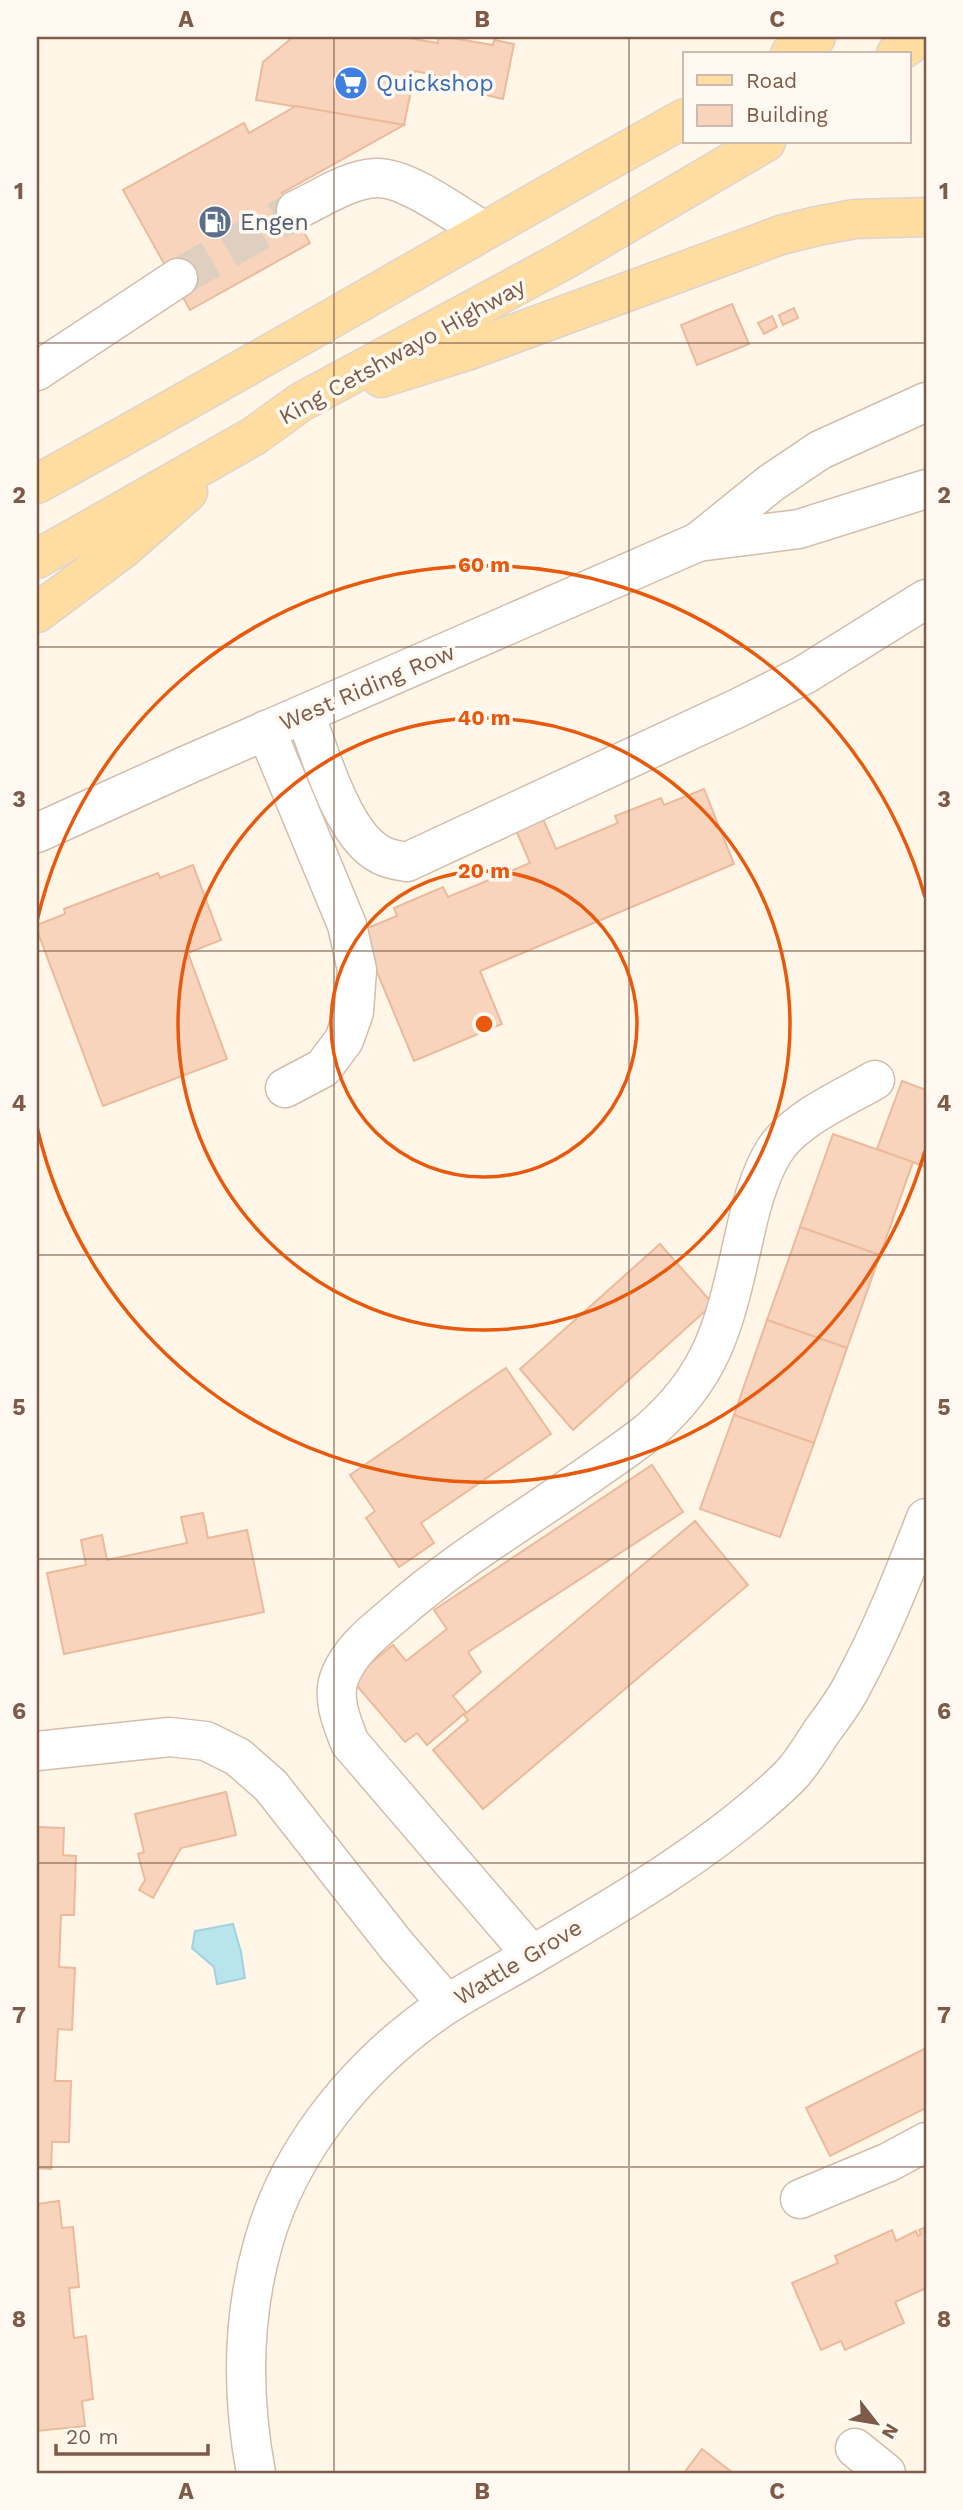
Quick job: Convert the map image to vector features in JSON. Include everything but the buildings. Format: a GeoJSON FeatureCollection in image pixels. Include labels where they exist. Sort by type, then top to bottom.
{"type":"FeatureCollection","features":[{"type":"Feature","properties":{"kind":"main road"},"geometry":{"type":"LineString","coordinates":[[793,52],[816,37]]}},
{"type":"Feature","properties":{"kind":"main road"},"geometry":{"type":"LineString","coordinates":[[899,52],[921,37]]}},
{"type":"Feature","properties":{"kind":"main road"},"geometry":{"type":"LineString","coordinates":[[37,484],[482,230],[683,119]]}},
{"type":"Feature","properties":{"kind":"main road","name":"King Cetshwayo Highway"},"geometry":{"type":"LineString","coordinates":[[37,559],[254,436],[301,402],[566,259],[763,144]]}},
{"type":"Feature","properties":{"kind":"main road"},"geometry":{"type":"LineString","coordinates":[[301,402],[467,351],[781,235],[855,219],[926,217]]}},
{"type":"Feature","properties":{"kind":"main road"},"geometry":{"type":"LineString","coordinates":[[37,613],[124,548],[254,436]]}},
{"type":"Feature","properties":{"kind":"street"},"geometry":{"type":"LineString","coordinates":[[296,210],[356,183],[376,178],[398,181],[482,230]]}},
{"type":"Feature","properties":{"kind":"street"},"geometry":{"type":"LineString","coordinates":[[37,371],[178,278]]}},
{"type":"Feature","properties":{"kind":"street","name":"West Riding Row"},"geometry":{"type":"LineString","coordinates":[[37,833],[698,542],[771,483],[820,450],[926,402]]}},
{"type":"Feature","properties":{"kind":"street","name":"West Riding Row"},"geometry":{"type":"LineString","coordinates":[[698,542],[799,529],[926,489]]}},
{"type":"Feature","properties":{"kind":"street"},"geometry":{"type":"LineString","coordinates":[[305,714],[347,819],[360,838],[375,852],[388,859],[407,862],[749,703],[804,675],[926,599]]}},
{"type":"Feature","properties":{"kind":"street"},"geometry":{"type":"LineString","coordinates":[[266,730],[347,925],[356,970],[354,1012],[344,1040],[323,1068],[285,1088]]}},
{"type":"Feature","properties":{"kind":"street"},"geometry":{"type":"LineString","coordinates":[[531,1955],[350,1742],[338,1703],[339,1678],[356,1648],[427,1586],[646,1434],[670,1413],[698,1379],[719,1337],[750,1209],[779,1144],[809,1118],[875,1080]]}},
{"type":"Feature","properties":{"kind":"street","name":"Wattle Grove"},"geometry":{"type":"LineString","coordinates":[[256,2473],[250,2443],[245,2384],[252,2293],[263,2243],[279,2201],[301,2156],[331,2113],[367,2069],[447,2004],[701,1849],[792,1774],[852,1686],[895,1596],[926,1518]]}},
{"type":"Feature","properties":{"kind":"street"},"geometry":{"type":"LineString","coordinates":[[37,1751],[170,1737],[206,1741],[238,1757],[271,1786],[396,1945],[447,2004]]}},
{"type":"Feature","properties":{"kind":"street"},"geometry":{"type":"LineString","coordinates":[[800,2199],[890,2162],[926,2142]]}},
{"type":"Feature","properties":{"kind":"street"},"geometry":{"type":"LineString","coordinates":[[855,2448],[886,2473]]}},
{"type":"Feature","properties":{"kind":"water"},"geometry":{"type":"Polygon","coordinates":[[[233,1924],[245,1978],[217,1984],[214,1967],[192,1948],[195,1931],[233,1924]]]}},
{"type":"Feature","properties":{"kind":"tunnel"},"geometry":{"type":"LineString","coordinates":[[178,278],[296,210]]}},
{"type":"Feature","properties":{"kind":"place","name":"Quickshop"},"geometry":{"type":"Point","coordinates":[351,83]}},
{"type":"Feature","properties":{"kind":"place","name":"Engen"},"geometry":{"type":"Point","coordinates":[215,222]}}]}
